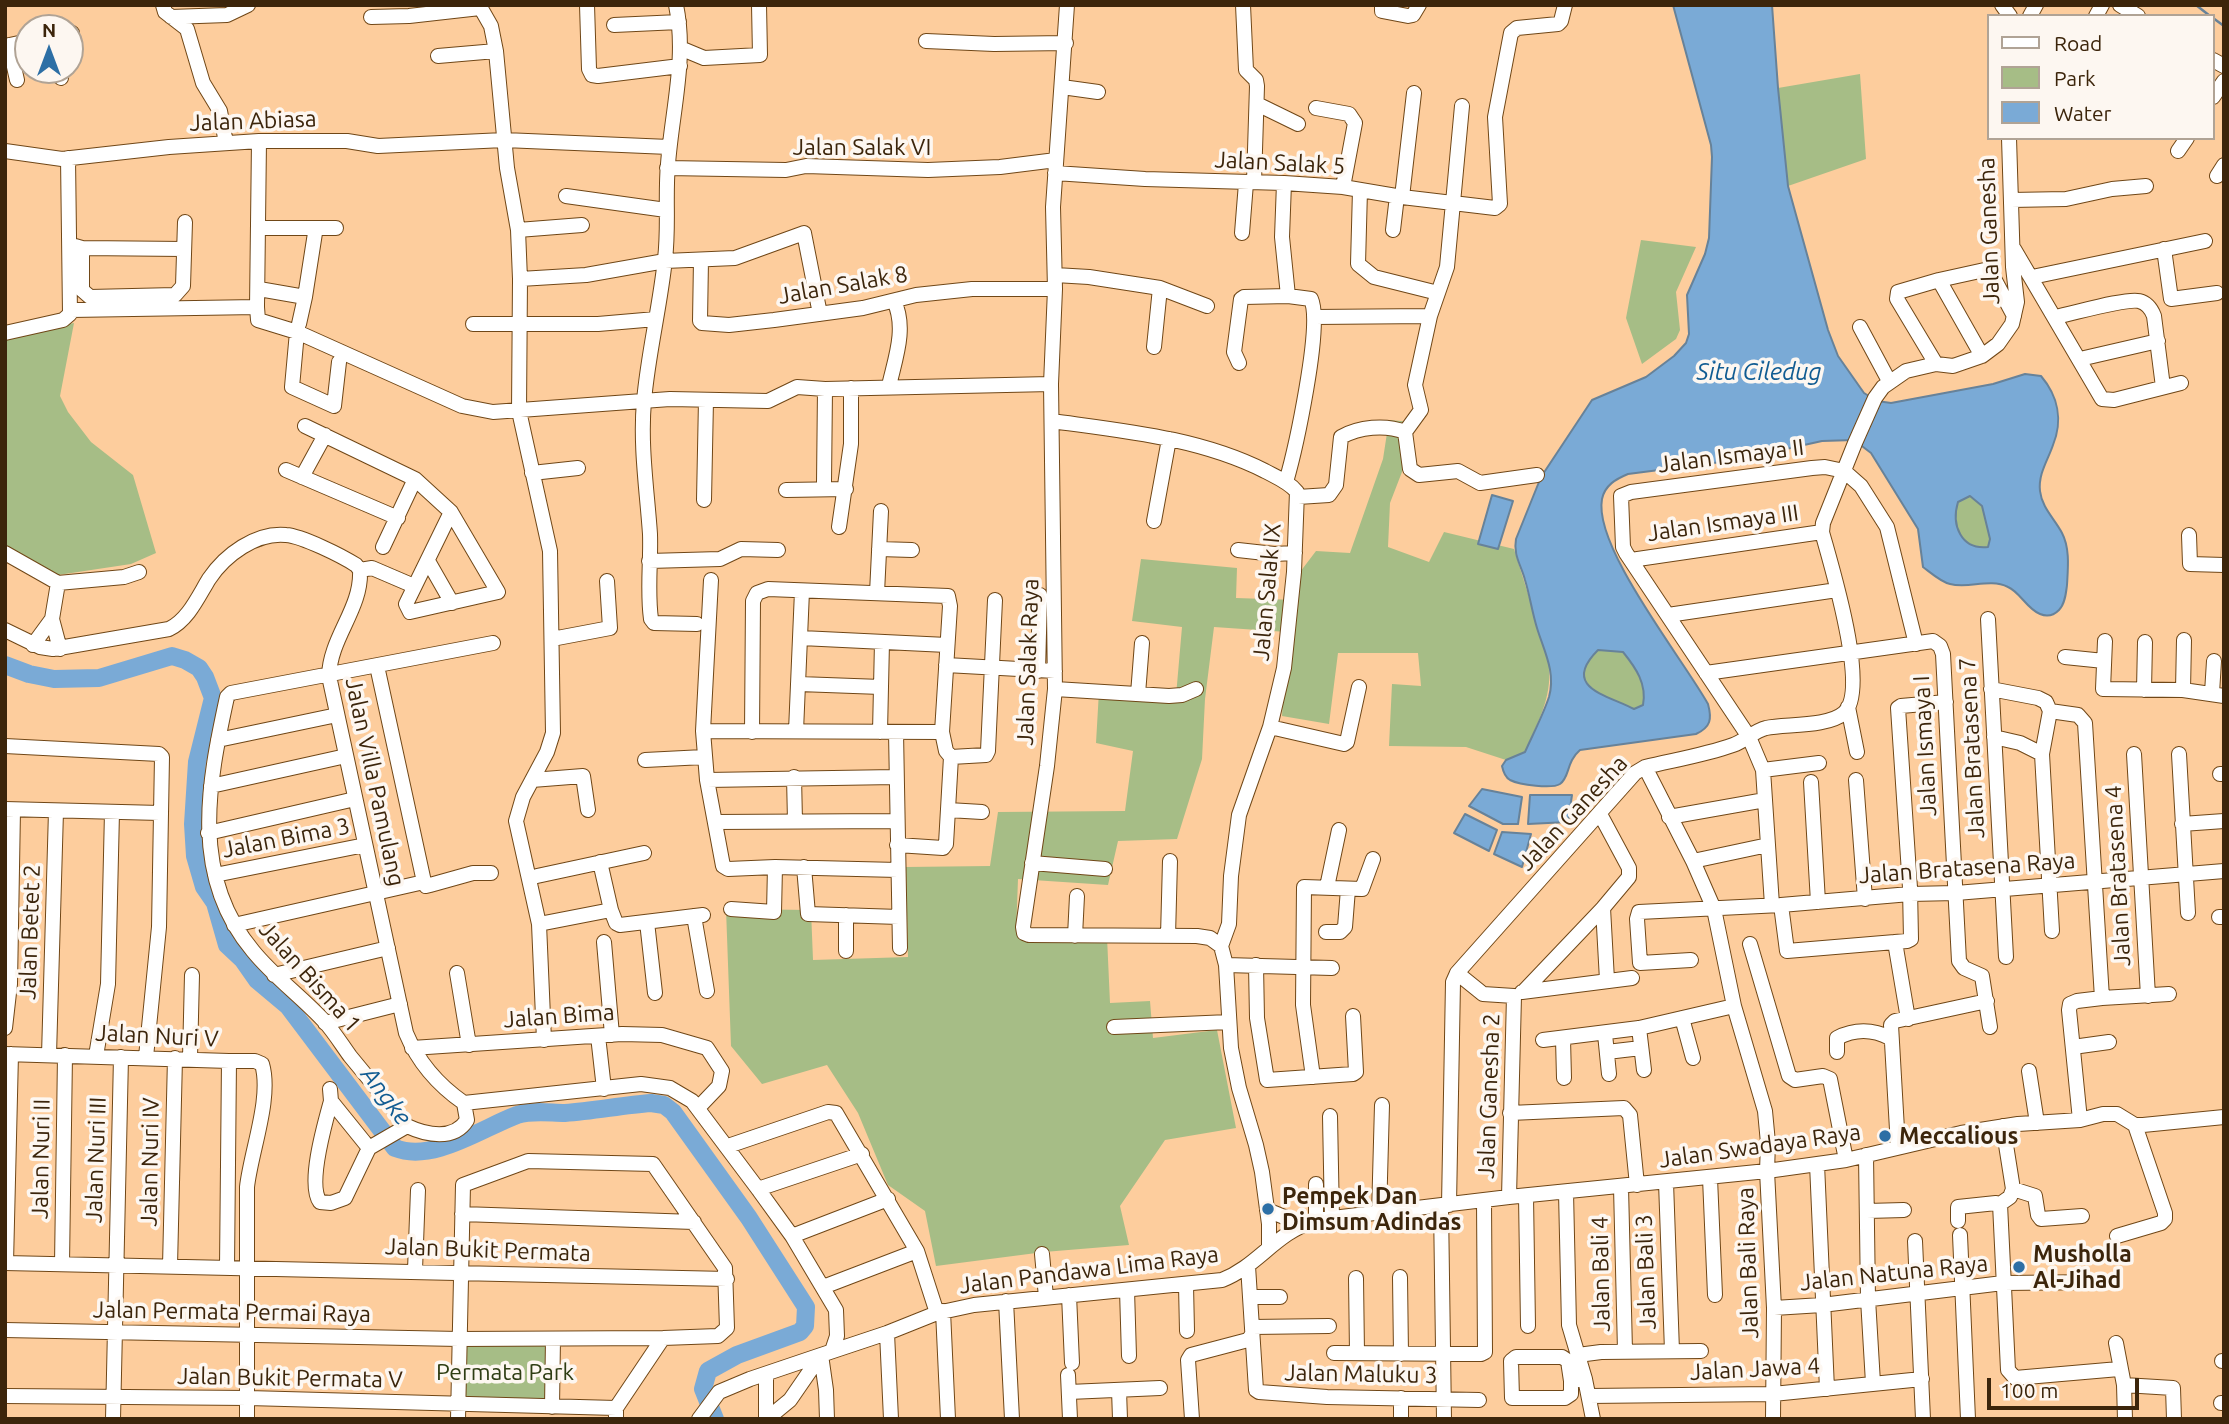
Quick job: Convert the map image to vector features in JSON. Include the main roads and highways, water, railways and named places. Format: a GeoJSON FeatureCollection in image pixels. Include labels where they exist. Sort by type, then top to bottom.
{"type":"FeatureCollection","features":[{"type":"Feature","properties":{"kind":"water","name":"Situ Ciledug"},"geometry":{"type":"Polygon","coordinates":[[[1673,5],[1772,5],[1788,186],[1828,330],[1838,356],[1864,393],[1877,401],[1891,403],[1993,384],[2025,374],[2041,376],[2055,400],[2058,417],[2056,436],[2042,473],[2040,491],[2043,503],[2062,533],[2066,545],[2068,572],[2064,602],[2055,613],[2043,615],[2035,612],[2016,593],[2001,584],[1950,584],[1929,572],[1923,567],[1918,529],[1871,453],[1854,440],[1822,441],[1737,460],[1628,474],[1608,486],[1602,499],[1603,520],[1611,545],[1642,603],[1708,704],[1709,722],[1696,734],[1580,750],[1572,759],[1560,784],[1536,786],[1515,782],[1507,777],[1502,766],[1506,760],[1525,752],[1551,688],[1548,662],[1516,555],[1516,539],[1541,477],[1592,400],[1646,377],[1674,356],[1686,343],[1689,334],[1687,295],[1709,238],[1711,145],[1673,5]],[[1970,496],[1958,502],[1957,527],[1960,534],[1971,544],[1988,547],[1990,539],[1982,506],[1970,496]],[[1598,650],[1584,673],[1586,682],[1601,694],[1634,709],[1643,705],[1643,690],[1639,677],[1623,652],[1598,650]]]}},
{"type":"Feature","properties":{"kind":"water"},"geometry":{"type":"Polygon","coordinates":[[[1492,495],[1513,501],[1498,549],[1478,544],[1492,495]]]}},
{"type":"Feature","properties":{"kind":"water"},"geometry":{"type":"Polygon","coordinates":[[[1482,789],[1522,797],[1518,824],[1503,824],[1469,806],[1482,789]]]}},
{"type":"Feature","properties":{"kind":"water"},"geometry":{"type":"Polygon","coordinates":[[[1530,795],[1572,795],[1568,822],[1528,824],[1530,795]]]}},
{"type":"Feature","properties":{"kind":"water"},"geometry":{"type":"Polygon","coordinates":[[[1465,814],[1497,830],[1489,851],[1454,833],[1465,814]]]}},
{"type":"Feature","properties":{"kind":"water"},"geometry":{"type":"Polygon","coordinates":[[[1502,832],[1531,834],[1522,867],[1494,854],[1502,832]]]}},
{"type":"Feature","properties":{"kind":"waterway"},"geometry":{"type":"LineString","coordinates":[[2196,5],[2207,14]]}},
{"type":"Feature","properties":{"kind":"waterway"},"geometry":{"type":"LineString","coordinates":[[2215,19],[2224,26]]}},
{"type":"Feature","properties":{"kind":"waterway","name":"Angke"},"geometry":{"type":"LineString","coordinates":[[5,665],[54,679],[99,678],[172,656],[199,668],[213,698],[197,762],[193,824],[195,856],[204,887],[215,903],[227,945],[243,960],[257,980],[288,1006],[395,1148],[410,1151],[441,1148],[517,1115],[529,1113],[565,1113],[651,1103],[664,1105],[673,1112],[749,1218],[806,1307],[805,1326],[800,1332],[737,1355],[708,1371],[703,1389],[715,1419]]}},
{"type":"Feature","properties":{"kind":"place","name":"Meccalious"},"geometry":{"type":"Point","coordinates":[1885,1136]}},
{"type":"Feature","properties":{"kind":"place","name":"Pempek Dan Dimsum Adindas"},"geometry":{"type":"Point","coordinates":[1268,1209]}},
{"type":"Feature","properties":{"kind":"place","name":"Musholla Al-Jihad"},"geometry":{"type":"Point","coordinates":[2019,1267]}},
{"type":"Feature","properties":{"kind":"park label","name":"Permata Park"},"geometry":{"type":"Point","coordinates":[505,1372]}}]}
